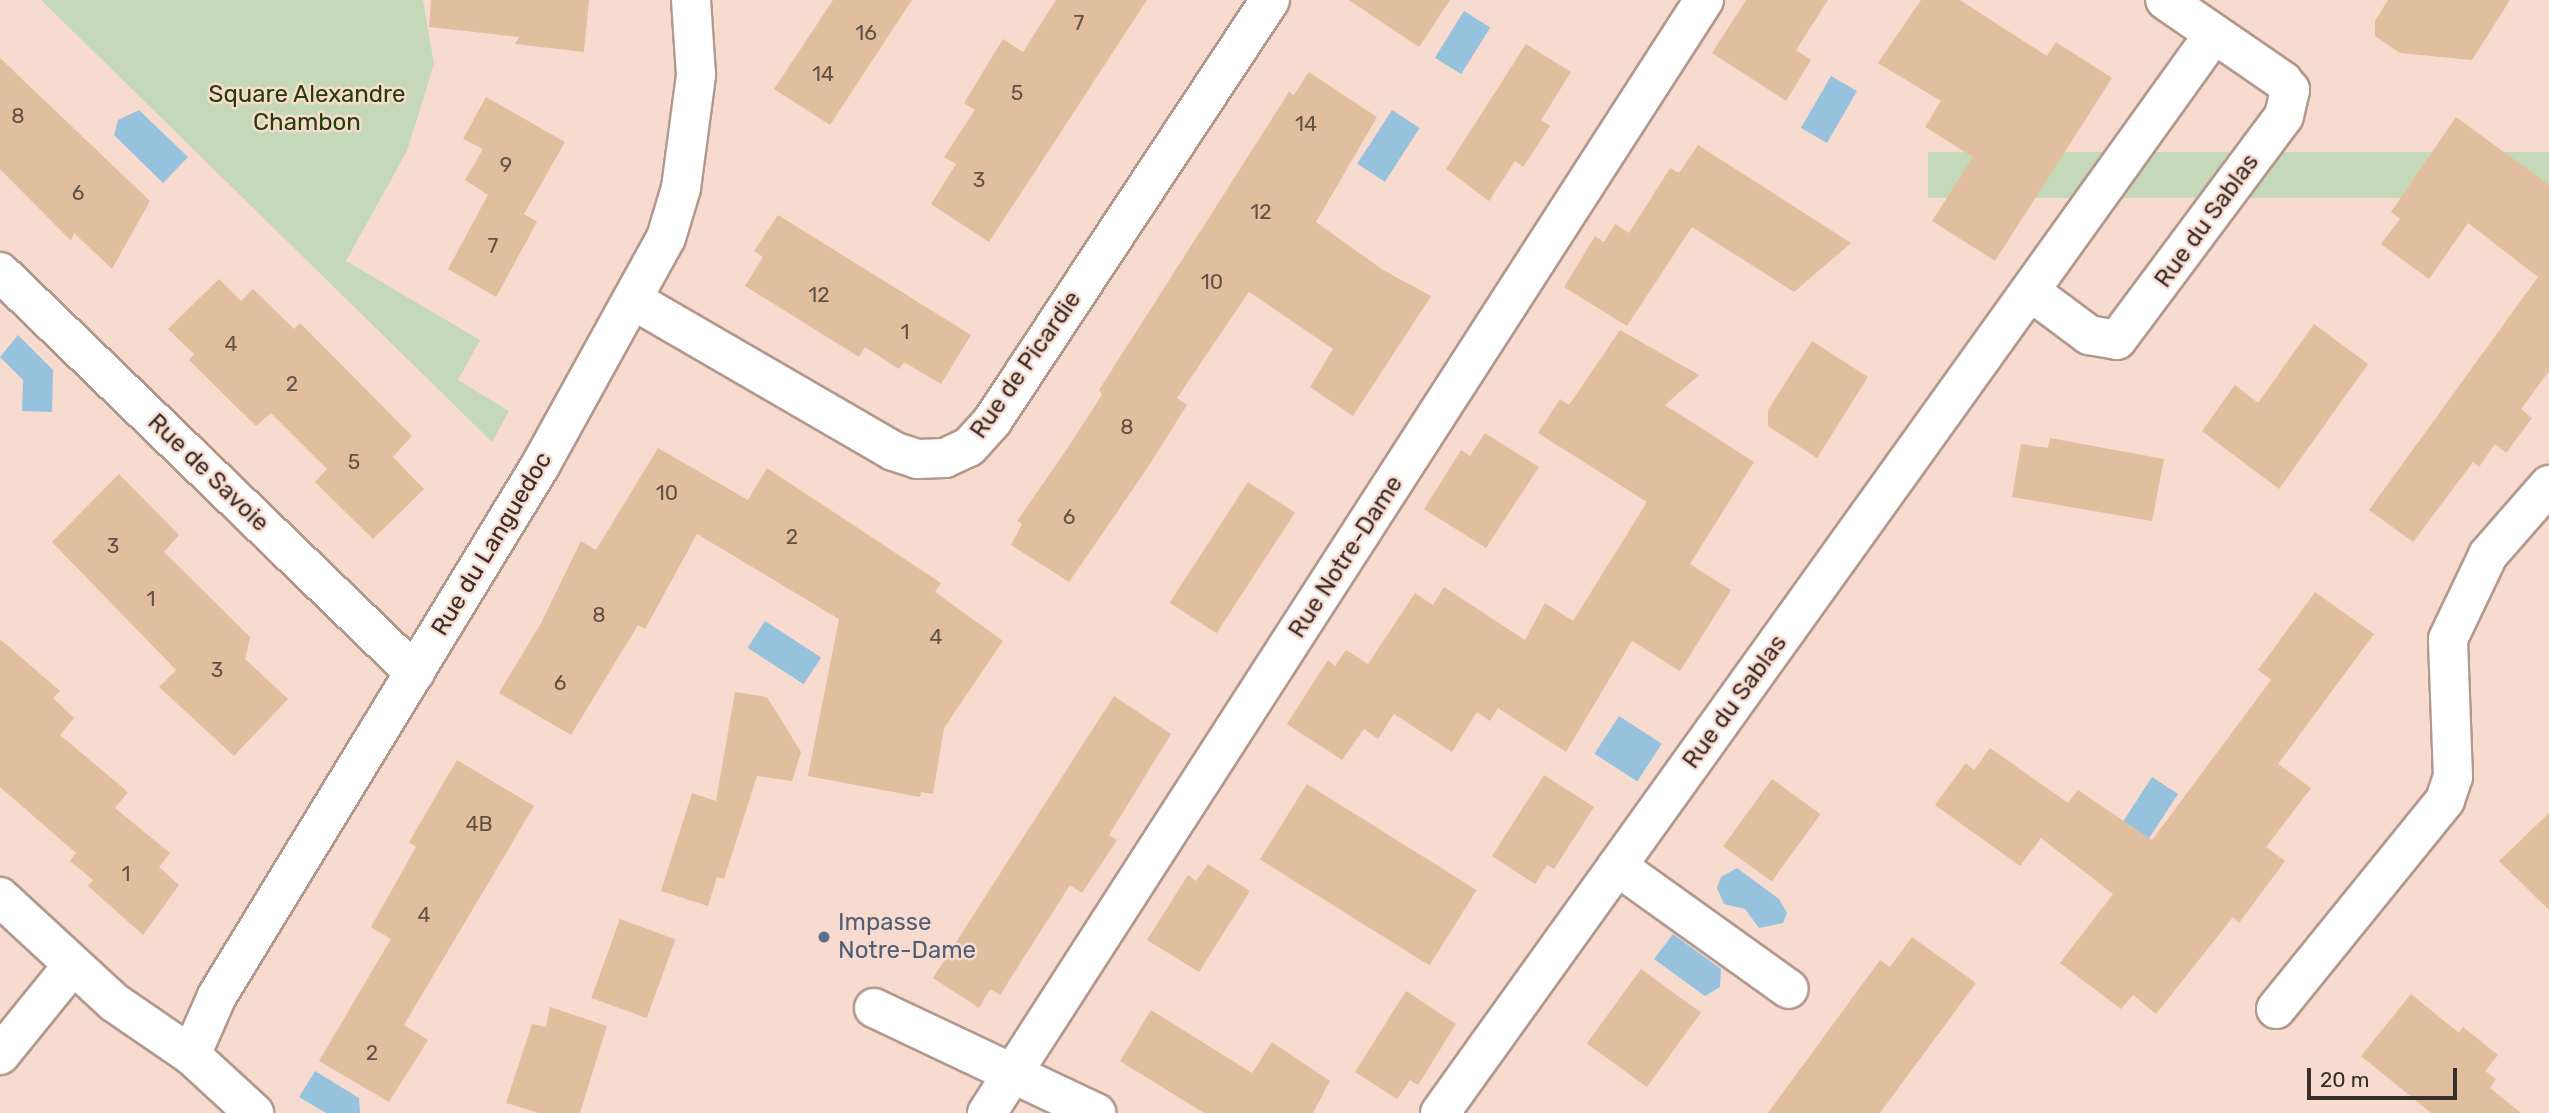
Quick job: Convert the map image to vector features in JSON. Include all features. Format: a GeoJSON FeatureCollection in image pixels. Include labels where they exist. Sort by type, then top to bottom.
{"type":"FeatureCollection","features":[{"type":"Feature","properties":{"kind":"street","name":"Rue du Languedoc"},"geometry":{"type":"LineString","coordinates":[[191,1055],[217,996],[415,673],[633,300],[666,238],[681,188],[696,75],[691,0]]}},
{"type":"Feature","properties":{"kind":"street","name":"Rue de Picardie"},"geometry":{"type":"LineString","coordinates":[[633,300],[893,451],[917,459],[944,458],[969,447],[993,420],[1270,0]]}},
{"type":"Feature","properties":{"kind":"street","name":"Rue Notre-Dame"},"geometry":{"type":"LineString","coordinates":[[987,1113],[1704,0]]}},
{"type":"Feature","properties":{"kind":"street","name":"Rue du Sablas"},"geometry":{"type":"LineString","coordinates":[[2030,290],[2089,335],[2117,340],[2284,116],[2290,90],[2283,81],[2165,0]]}},
{"type":"Feature","properties":{"kind":"street","name":"Rue du Sablas"},"geometry":{"type":"LineString","coordinates":[[1440,1113],[2214,34]]}},
{"type":"Feature","properties":{"kind":"street","name":"Rue de Savoie"},"geometry":{"type":"LineString","coordinates":[[0,272],[415,673]]}},
{"type":"Feature","properties":{"kind":"street"},"geometry":{"type":"LineString","coordinates":[[2276,1009],[2445,800],[2453,777],[2448,639],[2487,555],[2549,485]]}},
{"type":"Feature","properties":{"kind":"street"},"geometry":{"type":"LineString","coordinates":[[1617,866],[1789,989]]}},
{"type":"Feature","properties":{"kind":"street"},"geometry":{"type":"LineString","coordinates":[[0,898],[72,966],[191,1055],[254,1113]]}},
{"type":"Feature","properties":{"kind":"street"},"geometry":{"type":"LineString","coordinates":[[0,1055],[72,966]]}},
{"type":"Feature","properties":{"kind":"street"},"geometry":{"type":"LineString","coordinates":[[874,1008],[1096,1113]]}},
{"type":"Feature","properties":{"kind":"green space","name":"Square Alexandre Chambon"},"geometry":{"type":"Polygon","coordinates":[[[41,0],[423,0],[434,64],[407,151],[346,261],[480,340],[458,380],[509,411],[492,442],[41,0]]]}},
{"type":"Feature","properties":{"kind":"green space"},"geometry":{"type":"Polygon","coordinates":[[[1928,152],[2549,152],[2549,198],[1928,198],[1928,152]]]}},
{"type":"Feature","properties":{"kind":"water"},"geometry":{"type":"Polygon","coordinates":[[[1464,11],[1490,27],[1461,74],[1435,58],[1464,11]]]}},
{"type":"Feature","properties":{"kind":"water"},"geometry":{"type":"Polygon","coordinates":[[[1831,76],[1857,91],[1827,143],[1801,128],[1831,76]]]}},
{"type":"Feature","properties":{"kind":"water"},"geometry":{"type":"Polygon","coordinates":[[[139,110],[188,157],[163,183],[114,135],[118,120],[139,110]]]}},
{"type":"Feature","properties":{"kind":"water"},"geometry":{"type":"Polygon","coordinates":[[[1392,110],[1420,128],[1385,182],[1357,164],[1392,110]]]}},
{"type":"Feature","properties":{"kind":"water"},"geometry":{"type":"Polygon","coordinates":[[[18,335],[53,370],[52,412],[22,411],[23,380],[0,357],[18,335]]]}},
{"type":"Feature","properties":{"kind":"water"},"geometry":{"type":"Polygon","coordinates":[[[765,621],[821,657],[804,684],[748,648],[765,621]]]}},
{"type":"Feature","properties":{"kind":"water"},"geometry":{"type":"Polygon","coordinates":[[[1619,716],[1662,744],[1637,782],[1594,754],[1619,716]]]}},
{"type":"Feature","properties":{"kind":"water"},"geometry":{"type":"Polygon","coordinates":[[[2152,777],[2178,794],[2137,858],[2111,841],[2152,777]]]}},
{"type":"Feature","properties":{"kind":"water"},"geometry":{"type":"Polygon","coordinates":[[[1737,868],[1779,899],[1787,913],[1783,923],[1759,928],[1745,909],[1724,904],[1717,888],[1721,877],[1737,868]]]}},
{"type":"Feature","properties":{"kind":"water"},"geometry":{"type":"Polygon","coordinates":[[[1673,934],[1721,969],[1720,987],[1705,996],[1654,959],[1673,934]]]}},
{"type":"Feature","properties":{"kind":"water"},"geometry":{"type":"Polygon","coordinates":[[[315,1071],[359,1098],[360,1113],[326,1113],[299,1097],[315,1071]]]}},
{"type":"Feature","properties":{"kind":"building"},"geometry":{"type":"Polygon","coordinates":[[[431,0],[589,0],[584,52],[515,44],[519,37],[429,27],[431,0]]]}},
{"type":"Feature","properties":{"kind":"building"},"geometry":{"type":"Polygon","coordinates":[[[833,0],[912,0],[830,125],[774,89],[833,0]]]}},
{"type":"Feature","properties":{"kind":"building"},"geometry":{"type":"Polygon","coordinates":[[[1056,0],[1147,0],[989,242],[931,204],[956,164],[944,157],[975,110],[964,103],[1003,39],[1023,52],[1056,0]]]}},
{"type":"Feature","properties":{"kind":"building"},"geometry":{"type":"Polygon","coordinates":[[[1349,0],[1450,0],[1419,47],[1349,0]]]}},
{"type":"Feature","properties":{"kind":"building"},"geometry":{"type":"Polygon","coordinates":[[[1746,0],[1828,0],[1796,50],[1811,60],[1786,101],[1712,53],[1746,0]]]}},
{"type":"Feature","properties":{"kind":"building"},"geometry":{"type":"Polygon","coordinates":[[[1921,0],[1960,0],[2047,56],[2056,42],[2112,78],[1995,261],[1932,221],[1973,157],[1925,127],[1941,101],[1878,63],[1921,0]]]}},
{"type":"Feature","properties":{"kind":"building"},"geometry":{"type":"Polygon","coordinates":[[[2388,0],[2510,0],[2472,60],[2400,53],[2375,36],[2375,21],[2388,0]]]}},
{"type":"Feature","properties":{"kind":"building"},"geometry":{"type":"Polygon","coordinates":[[[1526,44],[1571,72],[1541,120],[1550,126],[1523,167],[1515,161],[1489,201],[1446,169],[1526,44]]]}},
{"type":"Feature","properties":{"kind":"building"},"geometry":{"type":"Polygon","coordinates":[[[0,58],[150,201],[112,269],[74,233],[71,241],[0,169],[0,58]]]}},
{"type":"Feature","properties":{"kind":"building"},"geometry":{"type":"Polygon","coordinates":[[[1309,72],[1377,117],[1316,222],[1383,270],[1431,296],[1353,416],[1310,387],[1333,349],[1249,292],[1177,398],[1187,405],[1069,582],[1011,545],[1022,524],[1017,521],[1102,395],[1099,390],[1289,92],[1294,95],[1309,72]]]}},
{"type":"Feature","properties":{"kind":"building"},"geometry":{"type":"Polygon","coordinates":[[[486,97],[565,142],[524,214],[537,222],[496,297],[448,269],[488,195],[465,180],[483,149],[463,139],[486,97]]]}},
{"type":"Feature","properties":{"kind":"building"},"geometry":{"type":"Polygon","coordinates":[[[2456,117],[2549,185],[2549,371],[2521,409],[2532,418],[2506,453],[2495,444],[2479,467],[2473,462],[2413,542],[2369,510],[2538,277],[2468,223],[2429,279],[2381,244],[2400,219],[2391,212],[2456,117]]]}},
{"type":"Feature","properties":{"kind":"building"},"geometry":{"type":"Polygon","coordinates":[[[1698,145],[1851,243],[1794,292],[1692,227],[1627,326],[1564,287],[1595,236],[1604,242],[1615,224],[1629,233],[1670,168],[1679,173],[1698,145]]]}},
{"type":"Feature","properties":{"kind":"building"},"geometry":{"type":"Polygon","coordinates":[[[778,215],[971,335],[941,384],[904,362],[899,369],[865,347],[859,357],[745,286],[763,257],[754,251],[778,215]]]}},
{"type":"Feature","properties":{"kind":"building"},"geometry":{"type":"Polygon","coordinates":[[[219,279],[241,301],[253,289],[294,329],[300,323],[412,436],[393,457],[424,489],[373,539],[315,482],[327,469],[271,413],[256,426],[189,360],[194,354],[168,329],[219,279]]]}},
{"type":"Feature","properties":{"kind":"building"},"geometry":{"type":"Polygon","coordinates":[[[2314,324],[2368,364],[2279,489],[2202,431],[2235,385],[2258,403],[2314,324]]]}},
{"type":"Feature","properties":{"kind":"building"},"geometry":{"type":"Polygon","coordinates":[[[1620,330],[1699,375],[1665,405],[1754,462],[1690,564],[1731,590],[1680,671],[1632,641],[1566,752],[1498,708],[1490,721],[1477,712],[1452,752],[1394,714],[1378,739],[1364,729],[1342,760],[1287,724],[1328,660],[1335,666],[1346,650],[1368,664],[1415,593],[1433,605],[1444,587],[1525,640],[1545,603],[1573,621],[1647,502],[1538,433],[1560,399],[1569,405],[1620,330]]]}},
{"type":"Feature","properties":{"kind":"building"},"geometry":{"type":"Polygon","coordinates":[[[1812,341],[1868,377],[1817,458],[1768,426],[1768,410],[1812,341]]]}},
{"type":"Feature","properties":{"kind":"building"},"geometry":{"type":"Polygon","coordinates":[[[1485,433],[1539,467],[1486,548],[1424,509],[1461,450],[1470,456],[1485,433]]]}},
{"type":"Feature","properties":{"kind":"building"},"geometry":{"type":"Polygon","coordinates":[[[2050,438],[2164,459],[2152,521],[2012,497],[2021,444],[2048,448],[2050,438]]]}},
{"type":"Feature","properties":{"kind":"building"},"geometry":{"type":"Polygon","coordinates":[[[658,448],[748,500],[767,468],[941,583],[935,592],[1003,641],[944,728],[933,794],[921,792],[920,797],[808,776],[839,619],[697,534],[645,629],[638,625],[571,735],[499,693],[540,625],[581,541],[596,550],[658,448]]]}},
{"type":"Feature","properties":{"kind":"building"},"geometry":{"type":"Polygon","coordinates":[[[119,474],[179,535],[164,552],[250,637],[245,659],[288,699],[234,756],[159,687],[176,670],[52,542],[119,474]]]}},
{"type":"Feature","properties":{"kind":"building"},"geometry":{"type":"Polygon","coordinates":[[[1248,482],[1295,512],[1217,633],[1170,603],[1248,482]]]}},
{"type":"Feature","properties":{"kind":"building"},"geometry":{"type":"Polygon","coordinates":[[[2315,592],[2374,634],[2278,764],[2311,788],[2266,847],[2285,861],[2239,923],[2233,917],[2156,1014],[2133,995],[2121,1009],[2060,963],[2113,894],[2041,838],[2020,866],[1935,805],[1966,763],[1974,770],[1990,748],[2068,803],[2078,790],[2152,840],[2271,680],[2258,670],[2315,592]]]}},
{"type":"Feature","properties":{"kind":"building"},"geometry":{"type":"Polygon","coordinates":[[[0,639],[60,691],[53,698],[74,718],[60,735],[128,792],[115,808],[170,853],[159,867],[179,885],[143,935],[88,886],[93,880],[70,861],[76,853],[0,787],[0,639]]]}},
{"type":"Feature","properties":{"kind":"building"},"geometry":{"type":"Polygon","coordinates":[[[735,692],[767,697],[801,752],[792,781],[757,776],[724,879],[717,877],[708,906],[661,891],[692,793],[716,801],[735,692]]]}},
{"type":"Feature","properties":{"kind":"building"},"geometry":{"type":"Polygon","coordinates":[[[1114,696],[1171,734],[1109,835],[1117,840],[1082,893],[1070,885],[1000,995],[990,989],[979,1008],[933,978],[1114,696]]]}},
{"type":"Feature","properties":{"kind":"building"},"geometry":{"type":"Polygon","coordinates":[[[457,760],[534,806],[404,1025],[428,1040],[389,1102],[319,1061],[391,939],[371,927],[416,847],[409,842],[457,760]]]}},
{"type":"Feature","properties":{"kind":"building"},"geometry":{"type":"Polygon","coordinates":[[[1544,775],[1594,807],[1554,869],[1547,865],[1535,884],[1492,856],[1544,775]]]}},
{"type":"Feature","properties":{"kind":"building"},"geometry":{"type":"Polygon","coordinates":[[[1772,779],[1821,814],[1772,881],[1723,846],[1772,779]]]}},
{"type":"Feature","properties":{"kind":"building"},"geometry":{"type":"Polygon","coordinates":[[[1307,784],[1477,890],[1429,965],[1260,859],[1307,784]]]}},
{"type":"Feature","properties":{"kind":"building"},"geometry":{"type":"Polygon","coordinates":[[[2549,813],[2549,910],[2499,861],[2549,813]]]}},
{"type":"Feature","properties":{"kind":"building"},"geometry":{"type":"Polygon","coordinates":[[[1208,864],[1250,891],[1199,972],[1147,940],[1188,875],[1196,881],[1208,864]]]}},
{"type":"Feature","properties":{"kind":"building"},"geometry":{"type":"Polygon","coordinates":[[[620,919],[675,939],[647,1018],[591,998],[620,919]]]}},
{"type":"Feature","properties":{"kind":"building"},"geometry":{"type":"Polygon","coordinates":[[[1912,937],[1976,983],[1880,1113],[1768,1113],[1880,960],[1890,967],[1912,937]]]}},
{"type":"Feature","properties":{"kind":"building"},"geometry":{"type":"Polygon","coordinates":[[[1641,969],[1701,1012],[1647,1087],[1587,1043],[1641,969]]]}},
{"type":"Feature","properties":{"kind":"building"},"geometry":{"type":"Polygon","coordinates":[[[1406,991],[1456,1024],[1418,1085],[1410,1080],[1397,1099],[1355,1072],[1406,991]]]}},
{"type":"Feature","properties":{"kind":"building"},"geometry":{"type":"Polygon","coordinates":[[[2411,994],[2459,1033],[2463,1027],[2498,1055],[2485,1071],[2496,1079],[2490,1088],[2521,1113],[2431,1113],[2361,1056],[2411,994]]]}},
{"type":"Feature","properties":{"kind":"building"},"geometry":{"type":"Polygon","coordinates":[[[550,1007],[607,1026],[580,1113],[539,1113],[506,1103],[532,1024],[546,1027],[550,1007]]]}},
{"type":"Feature","properties":{"kind":"building"},"geometry":{"type":"Polygon","coordinates":[[[1151,1010],[1252,1073],[1272,1042],[1330,1081],[1313,1113],[1204,1113],[1120,1061],[1151,1010]]]}},
{"type":"Feature","properties":{"kind":"place","name":"Impasse Notre-Dame"},"geometry":{"type":"Point","coordinates":[824,937]}}]}
